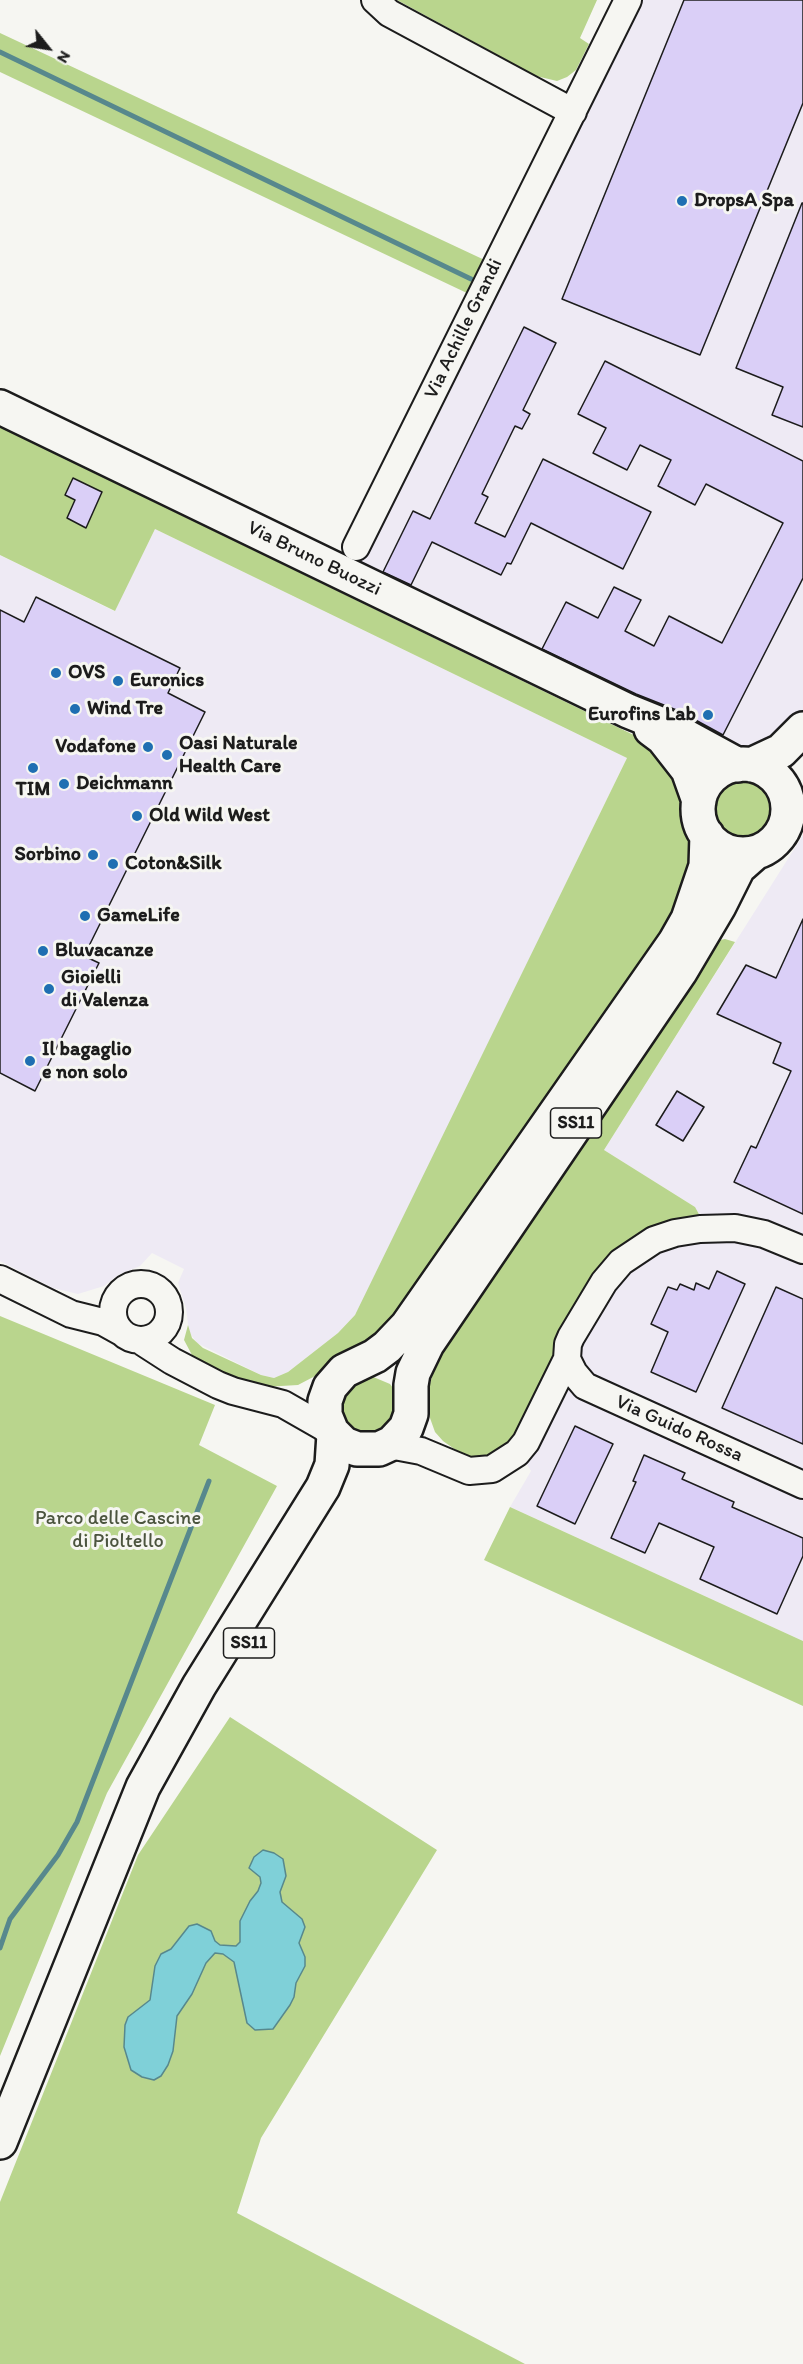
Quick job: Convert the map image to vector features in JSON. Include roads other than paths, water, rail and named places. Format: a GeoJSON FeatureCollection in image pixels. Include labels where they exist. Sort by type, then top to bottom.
{"type":"FeatureCollection","features":[{"type":"Feature","properties":{"kind":"main road","name":"Via Bruno Buozzi"},"geometry":{"type":"LineString","coordinates":[[0,407],[628,711],[670,728],[745,765]]}},
{"type":"Feature","properties":{"kind":"main road","name":"Via Bruno Buozzi"},"geometry":{"type":"LineString","coordinates":[[628,711],[663,738],[673,750],[688,770],[699,801]]}},
{"type":"Feature","properties":{"kind":"main road"},"geometry":{"type":"LineString","coordinates":[[699,801],[712,776],[724,768],[745,765],[781,751],[794,741],[803,729]]}},
{"type":"Feature","properties":{"kind":"main road","name":"SS11"},"geometry":{"type":"LineString","coordinates":[[745,765],[767,771],[779,782],[787,798],[796,792]]}},
{"type":"Feature","properties":{"kind":"main road","name":"SS11"},"geometry":{"type":"LineString","coordinates":[[119,1845],[302,1563],[353,1476],[406,1428],[411,1404],[413,1373],[427,1344],[680,972],[719,906],[738,868],[778,838],[785,826],[796,792]]}},
{"type":"Feature","properties":{"kind":"main road","name":"SS11"},"geometry":{"type":"LineString","coordinates":[[0,2142],[143,1787],[180,1718],[323,1488],[332,1465],[333,1433],[327,1422],[325,1408],[327,1394],[345,1373],[387,1347],[407,1326],[675,942],[692,910],[706,866],[706,836],[699,816],[699,801]]}},
{"type":"Feature","properties":{"kind":"main road"},"geometry":{"type":"LineString","coordinates":[[706,836],[723,850],[733,853],[755,853]]}},
{"type":"Feature","properties":{"kind":"main road"},"geometry":{"type":"LineString","coordinates":[[345,1373],[378,1365],[391,1370],[402,1380],[411,1404]]}},
{"type":"Feature","properties":{"kind":"main road"},"geometry":{"type":"LineString","coordinates":[[333,1433],[344,1444],[357,1449],[372,1450],[387,1445]]}},
{"type":"Feature","properties":{"kind":"street"},"geometry":{"type":"LineString","coordinates":[[375,0],[389,13],[573,112]]}},
{"type":"Feature","properties":{"kind":"street","name":"Via Achille Grandi"},"geometry":{"type":"LineString","coordinates":[[356,547],[628,0]]}},
{"type":"Feature","properties":{"kind":"street"},"geometry":{"type":"LineString","coordinates":[[387,1445],[421,1451],[459,1468],[480,1471],[499,1466],[517,1454],[526,1442],[567,1359],[571,1336],[610,1273],[635,1252],[654,1240],[700,1228],[735,1228],[764,1234],[803,1250]]}},
{"type":"Feature","properties":{"kind":"street"},"geometry":{"type":"LineString","coordinates":[[0,1279],[80,1317],[103,1322],[172,1361],[232,1391],[262,1398],[299,1412],[333,1433]]}},
{"type":"Feature","properties":{"kind":"street"},"geometry":{"type":"LineString","coordinates":[[46,1301],[72,1308],[86,1308],[106,1303],[137,1284],[156,1287],[168,1302],[170,1339],[178,1355],[204,1378]]}},
{"type":"Feature","properties":{"kind":"street"},"geometry":{"type":"LineString","coordinates":[[120,1293],[113,1309],[114,1317],[131,1336]]}},
{"type":"Feature","properties":{"kind":"street"},"geometry":{"type":"LineString","coordinates":[[131,1336],[158,1335],[169,1320]]}},
{"type":"Feature","properties":{"kind":"street","name":"Via Guido Rossa"},"geometry":{"type":"LineString","coordinates":[[567,1359],[574,1373],[585,1386],[803,1485]]}},
{"type":"Feature","properties":{"kind":"street"},"geometry":{"type":"LineString","coordinates":[[262,1398],[298,1398],[319,1390],[345,1373]]}},
{"type":"Feature","properties":{"kind":"street"},"geometry":{"type":"LineString","coordinates":[[411,1404],[428,1442],[444,1460]]}},
{"type":"Feature","properties":{"kind":"water"},"geometry":{"type":"Polygon","coordinates":[[[263,1850],[283,1859],[286,1876],[280,1892],[282,1902],[302,1919],[305,1927],[299,1943],[305,1957],[305,1966],[296,1983],[290,2005],[273,2029],[255,2030],[247,2023],[234,1962],[223,1954],[215,1953],[206,1963],[192,1994],[177,2016],[173,2051],[168,2065],[161,2076],[154,2080],[142,2077],[131,2070],[124,2047],[125,2025],[128,2017],[150,2000],[155,1966],[161,1954],[171,1949],[189,1926],[197,1924],[211,1931],[215,1941],[220,1945],[236,1946],[240,1942],[240,1921],[261,1883],[260,1877],[249,1868],[254,1857],[263,1850]]]}},
{"type":"Feature","properties":{"kind":"waterway"},"geometry":{"type":"LineString","coordinates":[[0,52],[471,279]]}},
{"type":"Feature","properties":{"kind":"waterway"},"geometry":{"type":"LineString","coordinates":[[0,1948],[10,1919],[58,1855],[77,1822],[209,1481]]}},
{"type":"Feature","properties":{"kind":"place","name":"DropsA Spa"},"geometry":{"type":"Point","coordinates":[682,201]}},
{"type":"Feature","properties":{"kind":"place","name":"OVS"},"geometry":{"type":"Point","coordinates":[56,673]}},
{"type":"Feature","properties":{"kind":"place","name":"Euronics"},"geometry":{"type":"Point","coordinates":[118,681]}},
{"type":"Feature","properties":{"kind":"place","name":"Wind Tre"},"geometry":{"type":"Point","coordinates":[75,709]}},
{"type":"Feature","properties":{"kind":"place","name":"Eurofins Lab"},"geometry":{"type":"Point","coordinates":[708,715]}},
{"type":"Feature","properties":{"kind":"place","name":"Vodafone"},"geometry":{"type":"Point","coordinates":[148,747]}},
{"type":"Feature","properties":{"kind":"place","name":"Oasi Naturale Health Care"},"geometry":{"type":"Point","coordinates":[167,755]}},
{"type":"Feature","properties":{"kind":"place","name":"TIM"},"geometry":{"type":"Point","coordinates":[33,768]}},
{"type":"Feature","properties":{"kind":"place","name":"Deichmann"},"geometry":{"type":"Point","coordinates":[64,784]}},
{"type":"Feature","properties":{"kind":"place","name":"Old Wild West"},"geometry":{"type":"Point","coordinates":[137,816]}},
{"type":"Feature","properties":{"kind":"place","name":"Sorbino"},"geometry":{"type":"Point","coordinates":[93,855]}},
{"type":"Feature","properties":{"kind":"place","name":"Coton&Silk"},"geometry":{"type":"Point","coordinates":[113,864]}},
{"type":"Feature","properties":{"kind":"place","name":"GameLife"},"geometry":{"type":"Point","coordinates":[85,916]}},
{"type":"Feature","properties":{"kind":"place","name":"Bluvacanze"},"geometry":{"type":"Point","coordinates":[43,951]}},
{"type":"Feature","properties":{"kind":"place","name":"Gioielli di Valenza"},"geometry":{"type":"Point","coordinates":[49,989]}},
{"type":"Feature","properties":{"kind":"place","name":"Il bagaglio e non solo"},"geometry":{"type":"Point","coordinates":[30,1061]}},
{"type":"Feature","properties":{"kind":"park label","name":"Parco delle Cascine di Pioltello"},"geometry":{"type":"Point","coordinates":[118,1530]}}]}
